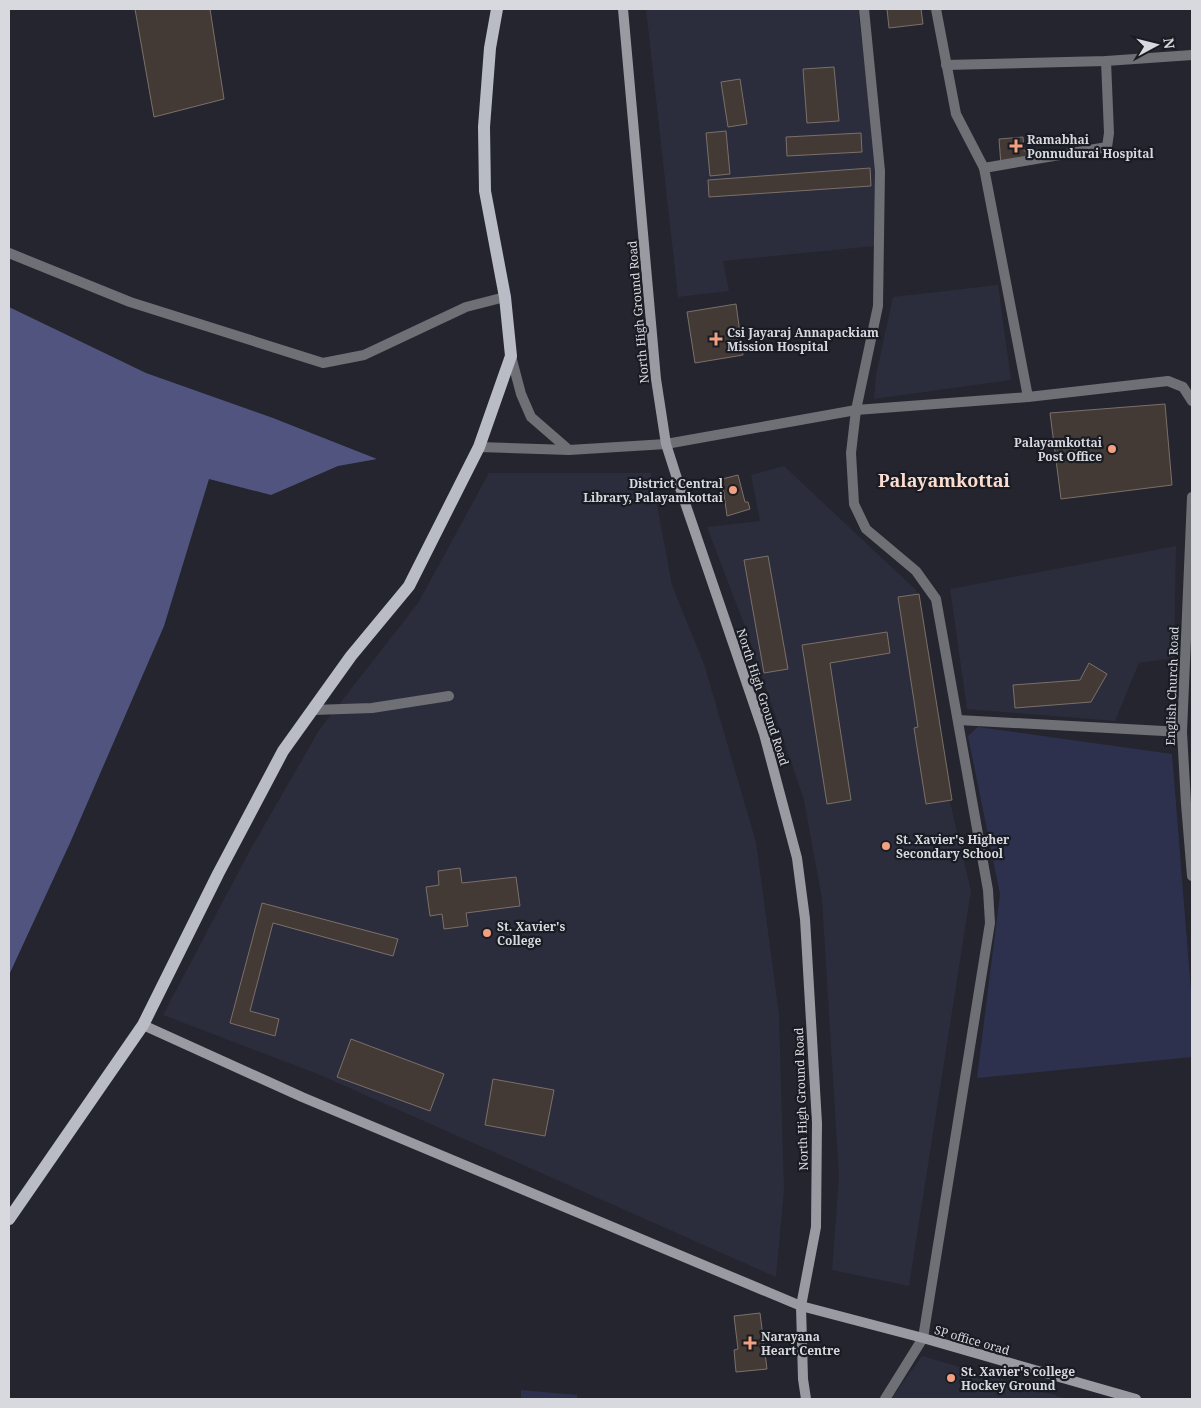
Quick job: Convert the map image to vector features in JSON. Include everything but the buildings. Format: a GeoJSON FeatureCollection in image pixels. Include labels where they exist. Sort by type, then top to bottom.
{"type":"FeatureCollection","features":[{"type":"Feature","properties":{"kind":"main road"},"geometry":{"type":"LineString","coordinates":[[9,1219],[142,1025],[218,874],[283,751],[351,656],[409,586],[479,447],[510,356],[505,297],[485,191],[484,127],[490,48],[497,9]]}},
{"type":"Feature","properties":{"kind":"main road","name":"North High Ground Road"},"geometry":{"type":"LineString","coordinates":[[623,9],[656,379],[666,444],[764,734],[797,858],[805,919],[817,1123],[816,1227],[801,1306],[803,1379],[806,1399]]}},
{"type":"Feature","properties":{"kind":"main road","name":"SP office orad"},"geometry":{"type":"LineString","coordinates":[[142,1025],[311,1101],[801,1306],[923,1338],[1136,1399]]}},
{"type":"Feature","properties":{"kind":"street"},"geometry":{"type":"LineString","coordinates":[[864,9],[880,171],[878,306],[856,410],[851,453],[854,504],[866,529],[916,571],[936,599],[988,890],[990,923],[923,1338],[885,1399]]}},
{"type":"Feature","properties":{"kind":"street"},"geometry":{"type":"LineString","coordinates":[[936,9],[956,114],[984,168],[1028,397]]}},
{"type":"Feature","properties":{"kind":"street"},"geometry":{"type":"LineString","coordinates":[[946,65],[1106,61],[1192,55]]}},
{"type":"Feature","properties":{"kind":"street"},"geometry":{"type":"LineString","coordinates":[[984,168],[1107,148],[1109,133],[1106,61]]}},
{"type":"Feature","properties":{"kind":"street"},"geometry":{"type":"LineString","coordinates":[[9,253],[130,302],[323,363],[364,355],[466,307],[505,297]]}},
{"type":"Feature","properties":{"kind":"street"},"geometry":{"type":"LineString","coordinates":[[510,356],[521,394],[531,417],[569,450]]}},
{"type":"Feature","properties":{"kind":"street"},"geometry":{"type":"LineString","coordinates":[[479,447],[569,450],[666,444],[856,410],[1028,397],[1168,381],[1184,387],[1192,401]]}},
{"type":"Feature","properties":{"kind":"street","name":"English Church Road"},"geometry":{"type":"LineString","coordinates":[[1192,497],[1182,732],[1187,747],[1186,804],[1192,876]]}},
{"type":"Feature","properties":{"kind":"street"},"geometry":{"type":"LineString","coordinates":[[313,710],[372,708],[449,696]]}},
{"type":"Feature","properties":{"kind":"street"},"geometry":{"type":"LineString","coordinates":[[958,720],[1182,732]]}},
{"type":"Feature","properties":{"kind":"shaded area"},"geometry":{"type":"Polygon","coordinates":[[[646,9],[858,9],[876,162],[875,246],[723,261],[729,291],[678,297],[646,9]]]}},
{"type":"Feature","properties":{"kind":"shaded area"},"geometry":{"type":"Polygon","coordinates":[[[998,285],[1011,380],[874,399],[876,375],[893,297],[998,285]]]}},
{"type":"Feature","properties":{"kind":"shaded area"},"geometry":{"type":"Polygon","coordinates":[[[9,307],[146,373],[273,418],[377,459],[338,466],[271,495],[209,479],[164,626],[70,843],[9,975],[9,307]]]}},
{"type":"Feature","properties":{"kind":"shaded area","name":"St. Xavier's Higher Secondary School"},"geometry":{"type":"Polygon","coordinates":[[[784,466],[916,590],[950,802],[971,891],[909,1286],[832,1270],[839,1177],[822,899],[804,800],[747,632],[707,527],[760,521],[751,475],[784,466]]]}},
{"type":"Feature","properties":{"kind":"shaded area","name":"St. Xavier's College"},"geometry":{"type":"Polygon","coordinates":[[[489,473],[651,473],[672,585],[704,664],[756,842],[779,1014],[784,1190],[776,1277],[320,1075],[163,1015],[249,852],[319,730],[418,603],[489,473]]]}},
{"type":"Feature","properties":{"kind":"shaded area"},"geometry":{"type":"Polygon","coordinates":[[[1176,546],[1174,658],[1139,663],[1115,721],[967,709],[950,589],[1176,546]]]}},
{"type":"Feature","properties":{"kind":"shaded area"},"geometry":{"type":"Polygon","coordinates":[[[978,727],[1172,754],[1192,1004],[1192,1057],[977,1078],[1000,894],[968,736],[978,727]]]}},
{"type":"Feature","properties":{"kind":"shaded area","name":"St. Xavier's college Hockey Ground"},"geometry":{"type":"Polygon","coordinates":[[[922,1356],[1068,1399],[891,1399],[922,1356]]]}},
{"type":"Feature","properties":{"kind":"shaded area"},"geometry":{"type":"Polygon","coordinates":[[[521,1390],[577,1395],[577,1399],[521,1399],[521,1390]]]}},
{"type":"Feature","properties":{"kind":"place","name":"Ramabhai Ponnudurai Hospital"},"geometry":{"type":"Point","coordinates":[1016,146]}},
{"type":"Feature","properties":{"kind":"place","name":"Csi Jayaraj Annapackiam Mission Hospital"},"geometry":{"type":"Point","coordinates":[716,339]}},
{"type":"Feature","properties":{"kind":"place","name":"Palayamkottai Post Office"},"geometry":{"type":"Point","coordinates":[1112,449]}},
{"type":"Feature","properties":{"kind":"place","name":"District Central Library, Palayamkottai"},"geometry":{"type":"Point","coordinates":[733,490]}},
{"type":"Feature","properties":{"kind":"place","name":"St. Xavier's Higher Secondary School"},"geometry":{"type":"Point","coordinates":[886,846]}},
{"type":"Feature","properties":{"kind":"place","name":"St. Xavier's College"},"geometry":{"type":"Point","coordinates":[487,933]}},
{"type":"Feature","properties":{"kind":"place","name":"Narayana Heart Centre"},"geometry":{"type":"Point","coordinates":[750,1343]}},
{"type":"Feature","properties":{"kind":"place","name":"St. Xavier's college Hockey Ground"},"geometry":{"type":"Point","coordinates":[951,1378]}},
{"type":"Feature","properties":{"kind":"district","name":"Palayamkottai"},"geometry":{"type":"Point","coordinates":[944,480]}}]}
